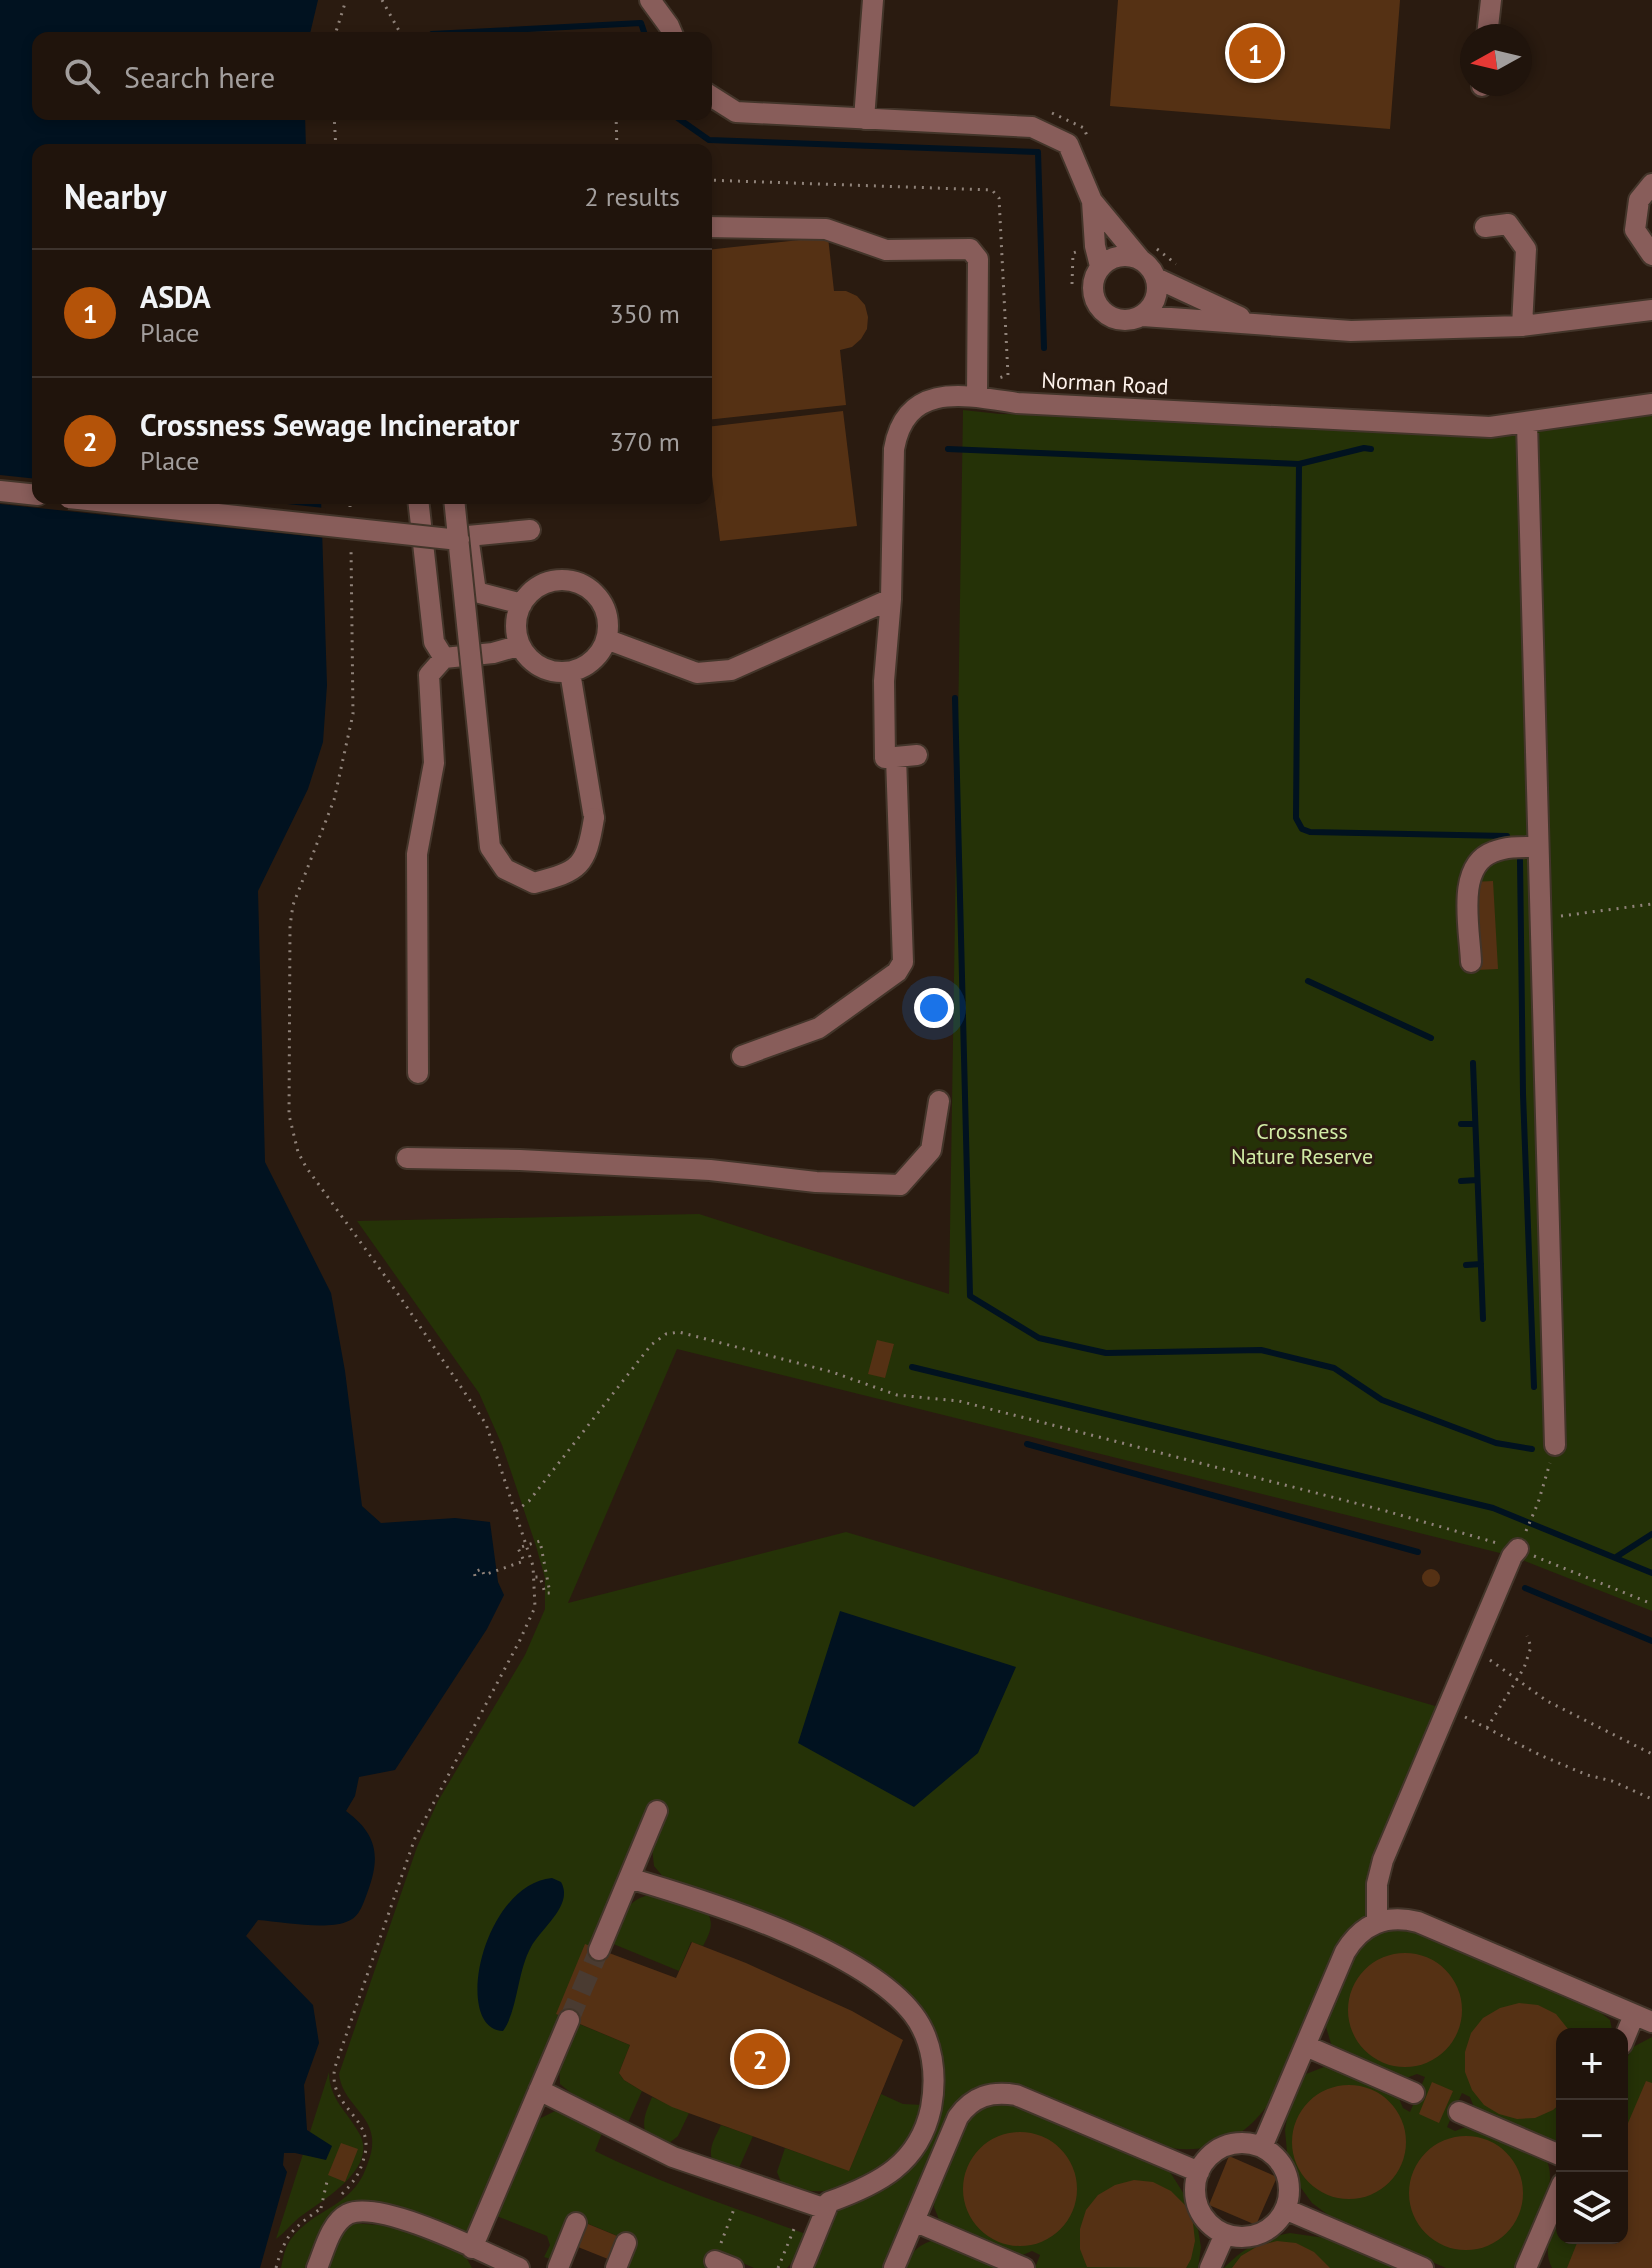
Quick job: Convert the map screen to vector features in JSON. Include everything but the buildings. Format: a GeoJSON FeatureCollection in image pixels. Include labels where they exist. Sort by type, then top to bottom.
{"type":"FeatureCollection","features":[{"type":"Feature","properties":{"kind":"street"},"geometry":{"type":"LineString","coordinates":[[650,0],[672,32]]}},
{"type":"Feature","properties":{"kind":"street"},"geometry":{"type":"LineString","coordinates":[[864,119],[873,0]]}},
{"type":"Feature","properties":{"kind":"street"},"geometry":{"type":"LineString","coordinates":[[1488,24],[1491,0]]}},
{"type":"Feature","properties":{"kind":"street"},"geometry":{"type":"LineString","coordinates":[[712,97],[736,112],[1032,127],[1068,144],[1092,201],[1095,246],[1100,266]]}},
{"type":"Feature","properties":{"kind":"street"},"geometry":{"type":"LineString","coordinates":[[1652,184],[1639,200],[1635,230],[1652,255]]}},
{"type":"Feature","properties":{"kind":"street"},"geometry":{"type":"LineString","coordinates":[[1092,201],[1145,251],[1156,278],[1157,296],[1152,306],[1143,316],[1131,321],[1119,321],[1099,309],[1092,294],[1093,279],[1100,266],[1113,258],[1145,251]]}},
{"type":"Feature","properties":{"kind":"street"},"geometry":{"type":"LineString","coordinates":[[1485,227],[1508,224],[1526,249],[1522,326]]}},
{"type":"Feature","properties":{"kind":"street"},"geometry":{"type":"LineString","coordinates":[[712,227],[826,229],[886,250],[970,249],[978,259],[977,397]]}},
{"type":"Feature","properties":{"kind":"street"},"geometry":{"type":"LineString","coordinates":[[1156,278],[1254,324]]}},
{"type":"Feature","properties":{"kind":"street"},"geometry":{"type":"LineString","coordinates":[[1143,316],[1351,331],[1522,326],[1652,310]]}},
{"type":"Feature","properties":{"kind":"street","name":"Norman Road"},"geometry":{"type":"LineString","coordinates":[[742,1056],[819,1028],[897,972],[903,962],[899,757],[884,681],[891,599],[894,449],[897,429],[921,403],[938,397],[977,397],[1017,403],[1490,427],[1652,404]]}},
{"type":"Feature","properties":{"kind":"street"},"geometry":{"type":"LineString","coordinates":[[1527,423],[1555,1445]]}},
{"type":"Feature","properties":{"kind":"street"},"geometry":{"type":"LineString","coordinates":[[0,491],[32,494]]}},
{"type":"Feature","properties":{"kind":"street"},"geometry":{"type":"LineString","coordinates":[[125,504],[459,540]]}},
{"type":"Feature","properties":{"kind":"street"},"geometry":{"type":"LineString","coordinates":[[419,504],[434,642],[444,658]]}},
{"type":"Feature","properties":{"kind":"street"},"geometry":{"type":"LineString","coordinates":[[455,504],[490,847],[505,869],[534,883],[571,873],[589,849],[594,818],[570,672]]}},
{"type":"Feature","properties":{"kind":"street"},"geometry":{"type":"LineString","coordinates":[[522,604],[476,592],[468,536],[530,530]]}},
{"type":"Feature","properties":{"kind":"street"},"geometry":{"type":"LineString","coordinates":[[572,580],[591,589],[600,598],[608,618],[606,639],[596,658],[585,667],[570,672],[551,673],[530,662],[518,646],[517,614],[522,604],[544,582],[572,580]]}},
{"type":"Feature","properties":{"kind":"street"},"geometry":{"type":"LineString","coordinates":[[606,639],[697,673],[731,670],[891,599]]}},
{"type":"Feature","properties":{"kind":"street"},"geometry":{"type":"LineString","coordinates":[[418,1073],[417,854],[434,763],[429,675],[444,658],[493,653],[518,646]]}},
{"type":"Feature","properties":{"kind":"street"},"geometry":{"type":"LineString","coordinates":[[1471,962],[1468,901],[1472,869],[1481,858],[1493,852],[1537,847]]}},
{"type":"Feature","properties":{"kind":"street"},"geometry":{"type":"LineString","coordinates":[[407,1158],[520,1160],[710,1170],[816,1182],[900,1185],[931,1150],[939,1101]]}},
{"type":"Feature","properties":{"kind":"street"},"geometry":{"type":"LineString","coordinates":[[1377,1922],[1379,1872],[1512,1556],[1518,1549]]}},
{"type":"Feature","properties":{"kind":"street"},"geometry":{"type":"LineString","coordinates":[[599,1950],[657,1811]]}},
{"type":"Feature","properties":{"kind":"street"},"geometry":{"type":"LineString","coordinates":[[629,1878],[708,1902],[816,1947],[881,1984],[914,2016],[924,2033],[934,2072],[932,2101],[924,2131],[913,2149],[884,2180],[829,2202],[802,2268]]}},
{"type":"Feature","properties":{"kind":"street"},"geometry":{"type":"LineString","coordinates":[[1262,2147],[1345,1952],[1360,1932],[1377,1922],[1399,1919],[1418,1922],[1643,2018],[1628,2037]]}},
{"type":"Feature","properties":{"kind":"street"},"geometry":{"type":"LineString","coordinates":[[472,2248],[569,2020]]}},
{"type":"Feature","properties":{"kind":"street"},"geometry":{"type":"LineString","coordinates":[[1306,2046],[1414,2093]]}},
{"type":"Feature","properties":{"kind":"street"},"geometry":{"type":"LineString","coordinates":[[539,2090],[673,2157],[826,2209]]}},
{"type":"Feature","properties":{"kind":"street"},"geometry":{"type":"LineString","coordinates":[[894,2268],[958,2117],[976,2098],[989,2094],[1016,2095],[1199,2172]]}},
{"type":"Feature","properties":{"kind":"street"},"geometry":{"type":"LineString","coordinates":[[1459,2112],[1556,2153]]}},
{"type":"Feature","properties":{"kind":"street"},"geometry":{"type":"LineString","coordinates":[[1247,2143],[1262,2147],[1275,2156],[1284,2168],[1289,2182],[1285,2209],[1274,2225],[1261,2234],[1245,2238],[1225,2234],[1204,2218],[1197,2203],[1195,2187],[1199,2172],[1206,2159],[1232,2144],[1247,2143]]}},
{"type":"Feature","properties":{"kind":"street"},"geometry":{"type":"LineString","coordinates":[[1528,2267],[1556,2199]]}},
{"type":"Feature","properties":{"kind":"street"},"geometry":{"type":"LineString","coordinates":[[1285,2209],[1423,2268]]}},
{"type":"Feature","properties":{"kind":"street"},"geometry":{"type":"LineString","coordinates":[[317,2268],[334,2228],[349,2214],[371,2211],[394,2216],[519,2268]]}},
{"type":"Feature","properties":{"kind":"street"},"geometry":{"type":"LineString","coordinates":[[914,2221],[1024,2268]]}},
{"type":"Feature","properties":{"kind":"street"},"geometry":{"type":"LineString","coordinates":[[558,2268],[576,2223]]}},
{"type":"Feature","properties":{"kind":"street"},"geometry":{"type":"LineString","coordinates":[[1210,2268],[1225,2234]]}},
{"type":"Feature","properties":{"kind":"street"},"geometry":{"type":"LineString","coordinates":[[616,2268],[626,2243]]}},
{"type":"Feature","properties":{"kind":"path"},"geometry":{"type":"LineString","coordinates":[[336,32],[346,0]]}},
{"type":"Feature","properties":{"kind":"path"},"geometry":{"type":"LineString","coordinates":[[382,0],[400,32]]}},
{"type":"Feature","properties":{"kind":"path"},"geometry":{"type":"LineString","coordinates":[[1048,112],[1084,128],[1088,138]]}},
{"type":"Feature","properties":{"kind":"path"},"geometry":{"type":"LineString","coordinates":[[334,120],[336,144]]}},
{"type":"Feature","properties":{"kind":"path"},"geometry":{"type":"LineString","coordinates":[[616,120],[617,144]]}},
{"type":"Feature","properties":{"kind":"path"},"geometry":{"type":"LineString","coordinates":[[1145,251],[1181,268]]}},
{"type":"Feature","properties":{"kind":"path"},"geometry":{"type":"LineString","coordinates":[[342,2194],[357,2177],[367,2143],[363,2129],[336,2089],[335,2067],[415,1838],[535,1607],[534,1577],[527,1545],[480,1415],[306,1167],[298,1152],[289,1115],[290,926],[293,905],[334,800],[353,714],[351,538]]}},
{"type":"Feature","properties":{"kind":"path"},"geometry":{"type":"LineString","coordinates":[[1542,918],[1652,904]]}},
{"type":"Feature","properties":{"kind":"path"},"geometry":{"type":"LineString","coordinates":[[516,1511],[529,1501],[651,1345],[666,1334],[679,1332],[832,1372],[897,1395],[959,1401],[1386,1511],[1518,1549],[1652,1604]]}},
{"type":"Feature","properties":{"kind":"path"},"geometry":{"type":"LineString","coordinates":[[1518,1549],[1538,1503],[1555,1445]]}},
{"type":"Feature","properties":{"kind":"path"},"geometry":{"type":"LineString","coordinates":[[475,1576],[474,1572],[482,1569],[484,1575],[524,1561],[518,1548],[540,1541],[550,1593],[545,1593],[540,1577],[534,1577]]}},
{"type":"Feature","properties":{"kind":"path"},"geometry":{"type":"LineString","coordinates":[[1487,1728],[1524,1668],[1531,1647],[1527,1636]]}},
{"type":"Feature","properties":{"kind":"path"},"geometry":{"type":"LineString","coordinates":[[1473,1649],[1547,1701],[1652,1754]]}},
{"type":"Feature","properties":{"kind":"path"},"geometry":{"type":"LineString","coordinates":[[1448,1708],[1540,1755],[1652,1799]]}},
{"type":"Feature","properties":{"kind":"path"},"geometry":{"type":"LineString","coordinates":[[276,2268],[282,2244],[290,2232],[329,2203]]}},
{"type":"Feature","properties":{"kind":"path"},"geometry":{"type":"LineString","coordinates":[[724,2264],[734,2209]]}},
{"type":"Feature","properties":{"kind":"path"},"geometry":{"type":"LineString","coordinates":[[778,2268],[794,2229]]}},
{"type":"Feature","properties":{"kind":"green space","name":"Crossness Nature Reserve"},"geometry":{"type":"Polygon","coordinates":[[[963,410],[1000,414],[1527,423],[1652,410],[1652,1611],[1512,1556],[677,1349],[568,1603],[846,1532],[1435,1706],[1439,1714],[1369,1916],[1343,1936],[1275,2094],[1264,2110],[1240,2133],[1226,2141],[1195,2149],[1158,2146],[1017,2086],[983,2086],[946,2123],[884,2268],[811,2268],[839,2208],[884,2188],[938,2117],[911,1998],[887,1976],[832,1945],[761,1911],[664,1878],[654,1866],[652,1848],[591,1946],[557,2014],[561,2016],[472,2227],[464,2234],[455,2233],[390,2205],[377,2202],[351,2204],[310,2268],[281,2268],[291,2239],[310,2221],[342,2200],[360,2181],[366,2168],[372,2146],[370,2129],[345,2092],[339,2074],[417,1847],[438,1801],[525,1655],[545,1609],[545,1578],[536,1546],[502,1445],[479,1393],[357,1221],[699,1214],[949,1294],[963,410]]]}},
{"type":"Feature","properties":{"kind":"green space"},"geometry":{"type":"Polygon","coordinates":[[[649,1895],[707,1912],[711,1921],[703,1946],[691,1942],[679,1971],[611,1943],[628,1907],[649,1895]]]}},
{"type":"Feature","properties":{"kind":"green space"},"geometry":{"type":"Polygon","coordinates":[[[1387,1929],[1410,1929],[1596,2009],[1610,2020],[1612,2028],[1556,2028],[1556,2141],[1551,2143],[1477,2115],[1470,2097],[1462,2093],[1447,2127],[1455,2131],[1474,2124],[1546,2159],[1550,2171],[1547,2199],[1516,2268],[1446,2268],[1335,2220],[1312,2203],[1296,2181],[1288,2163],[1285,2130],[1289,2106],[1306,2074],[1329,2065],[1395,2089],[1403,2108],[1410,2112],[1425,2077],[1417,2074],[1398,2081],[1332,2047],[1326,2027],[1328,2014],[1351,1960],[1367,1939],[1387,1929]]]}},
{"type":"Feature","properties":{"kind":"green space"},"geometry":{"type":"Polygon","coordinates":[[[577,2023],[630,2045],[619,2073],[624,2080],[642,2091],[627,2125],[576,2097],[560,2084],[559,2064],[577,2023]]]}},
{"type":"Feature","properties":{"kind":"green space"},"geometry":{"type":"Polygon","coordinates":[[[1652,2037],[1652,2268],[1552,2268],[1548,2245],[1556,2221],[1556,2244],[1628,2244],[1628,2056],[1633,2047],[1652,2037]]]}},
{"type":"Feature","properties":{"kind":"green space"},"geometry":{"type":"Polygon","coordinates":[[[329,2072],[335,2097],[359,2133],[363,2146],[362,2158],[347,2181],[276,2239],[329,2072]]]}},
{"type":"Feature","properties":{"kind":"green space"},"geometry":{"type":"Polygon","coordinates":[[[881,2094],[903,2104],[923,2105],[909,2138],[887,2164],[859,2182],[842,2188],[802,2190],[781,2182],[777,2172],[785,2148],[849,2170],[881,2094]]]}},
{"type":"Feature","properties":{"kind":"green space"},"geometry":{"type":"Polygon","coordinates":[[[652,2097],[689,2113],[678,2136],[668,2144],[646,2135],[644,2120],[652,2097]]]}},
{"type":"Feature","properties":{"kind":"green space"},"geometry":{"type":"Polygon","coordinates":[[[996,2101],[1014,2103],[1170,2172],[1189,2202],[1197,2223],[1201,2247],[1198,2268],[1035,2268],[1040,2255],[1032,2251],[1013,2259],[940,2222],[934,2207],[935,2192],[965,2122],[983,2104],[996,2101]]]}},
{"type":"Feature","properties":{"kind":"green space"},"geometry":{"type":"Polygon","coordinates":[[[555,2111],[565,2112],[602,2133],[595,2151],[673,2185],[806,2234],[797,2257],[787,2268],[754,2268],[720,2253],[714,2268],[621,2268],[632,2242],[574,2218],[556,2261],[544,2257],[550,2245],[547,2236],[494,2215],[532,2126],[555,2111]]]}},
{"type":"Feature","properties":{"kind":"green space"},"geometry":{"type":"Polygon","coordinates":[[[721,2125],[753,2136],[735,2171],[713,2162],[711,2157],[712,2144],[721,2125]]]}},
{"type":"Feature","properties":{"kind":"green space"},"geometry":{"type":"Polygon","coordinates":[[[352,2223],[404,2227],[464,2253],[472,2268],[325,2268],[342,2231],[352,2223]]]}},
{"type":"Feature","properties":{"kind":"green space"},"geometry":{"type":"Polygon","coordinates":[[[1290,2233],[1332,2239],[1400,2268],[1224,2268],[1254,2245],[1290,2233]]]}},
{"type":"Feature","properties":{"kind":"green space"},"geometry":{"type":"Polygon","coordinates":[[[938,2239],[1011,2268],[904,2268],[916,2249],[938,2239]]]}},
{"type":"Feature","properties":{"kind":"water"},"geometry":{"type":"Polygon","coordinates":[[[0,0],[318,0],[310,32],[32,32],[32,120],[305,120],[306,144],[32,144],[32,504],[321,504],[327,685],[323,742],[308,789],[258,891],[265,1162],[331,1293],[345,1371],[362,1506],[381,1523],[455,1518],[490,1522],[498,1582],[504,1595],[487,1629],[395,1770],[359,1777],[355,1796],[346,1811],[366,1830],[375,1861],[370,1885],[358,1913],[346,1922],[327,1925],[258,1920],[246,1936],[313,2005],[319,2043],[304,2085],[307,2130],[332,2146],[326,2160],[284,2153],[283,2165],[287,2172],[260,2268],[0,2268],[0,0]]]}},
{"type":"Feature","properties":{"kind":"water"},"geometry":{"type":"Polygon","coordinates":[[[840,1611],[1016,1667],[978,1753],[914,1807],[798,1743],[840,1611]]]}},
{"type":"Feature","properties":{"kind":"water"},"geometry":{"type":"Polygon","coordinates":[[[552,1878],[561,1882],[563,1899],[526,1957],[512,2013],[503,2031],[488,2024],[479,2007],[482,1956],[492,1929],[508,1905],[528,1887],[552,1878]]]}},
{"type":"Feature","properties":{"kind":"pier"},"geometry":{"type":"Polygon","coordinates":[[[0,475],[32,478],[32,504],[287,504],[325,508],[326,538],[0,504],[0,475]]]}},
{"type":"Feature","properties":{"kind":"waterway"},"geometry":{"type":"LineString","coordinates":[[470,32],[641,23],[644,32]]}},
{"type":"Feature","properties":{"kind":"waterway"},"geometry":{"type":"LineString","coordinates":[[681,120],[709,140],[1038,152],[1044,348]]}},
{"type":"Feature","properties":{"kind":"waterway"},"geometry":{"type":"LineString","coordinates":[[948,449],[1299,464],[1364,448],[1371,449]]}},
{"type":"Feature","properties":{"kind":"waterway"},"geometry":{"type":"LineString","coordinates":[[1299,464],[1296,818],[1302,829],[1310,832],[1507,836]]}},
{"type":"Feature","properties":{"kind":"waterway"},"geometry":{"type":"LineString","coordinates":[[955,698],[970,1296],[1039,1338],[1106,1353],[1261,1350],[1334,1368],[1382,1400],[1496,1443],[1532,1449]]}},
{"type":"Feature","properties":{"kind":"waterway"},"geometry":{"type":"LineString","coordinates":[[1520,860],[1523,1094],[1534,1387]]}},
{"type":"Feature","properties":{"kind":"waterway"},"geometry":{"type":"LineString","coordinates":[[1308,981],[1431,1038]]}},
{"type":"Feature","properties":{"kind":"waterway"},"geometry":{"type":"LineString","coordinates":[[1473,1063],[1483,1319]]}},
{"type":"Feature","properties":{"kind":"waterway"},"geometry":{"type":"LineString","coordinates":[[1461,1124],[1475,1124]]}},
{"type":"Feature","properties":{"kind":"waterway"},"geometry":{"type":"LineString","coordinates":[[1461,1181],[1477,1180]]}},
{"type":"Feature","properties":{"kind":"waterway"},"geometry":{"type":"LineString","coordinates":[[1466,1265],[1481,1264]]}},
{"type":"Feature","properties":{"kind":"waterway"},"geometry":{"type":"LineString","coordinates":[[912,1367],[1493,1508],[1652,1573]]}},
{"type":"Feature","properties":{"kind":"waterway"},"geometry":{"type":"LineString","coordinates":[[1027,1444],[1418,1552]]}},
{"type":"Feature","properties":{"kind":"waterway"},"geometry":{"type":"LineString","coordinates":[[1616,1557],[1652,1534]]}},
{"type":"Feature","properties":{"kind":"waterway"},"geometry":{"type":"LineString","coordinates":[[1525,1588],[1652,1641]]}},
{"type":"Feature","properties":{"kind":"tunnel"},"geometry":{"type":"LineString","coordinates":[[569,2020],[599,1950]]}},
{"type":"Feature","properties":{"kind":"place","name":"ASDA"},"geometry":{"type":"Point","coordinates":[1255,53]}},
{"type":"Feature","properties":{"kind":"place","name":"Crossness Sewage Incinerator"},"geometry":{"type":"Point","coordinates":[760,2059]}}]}
